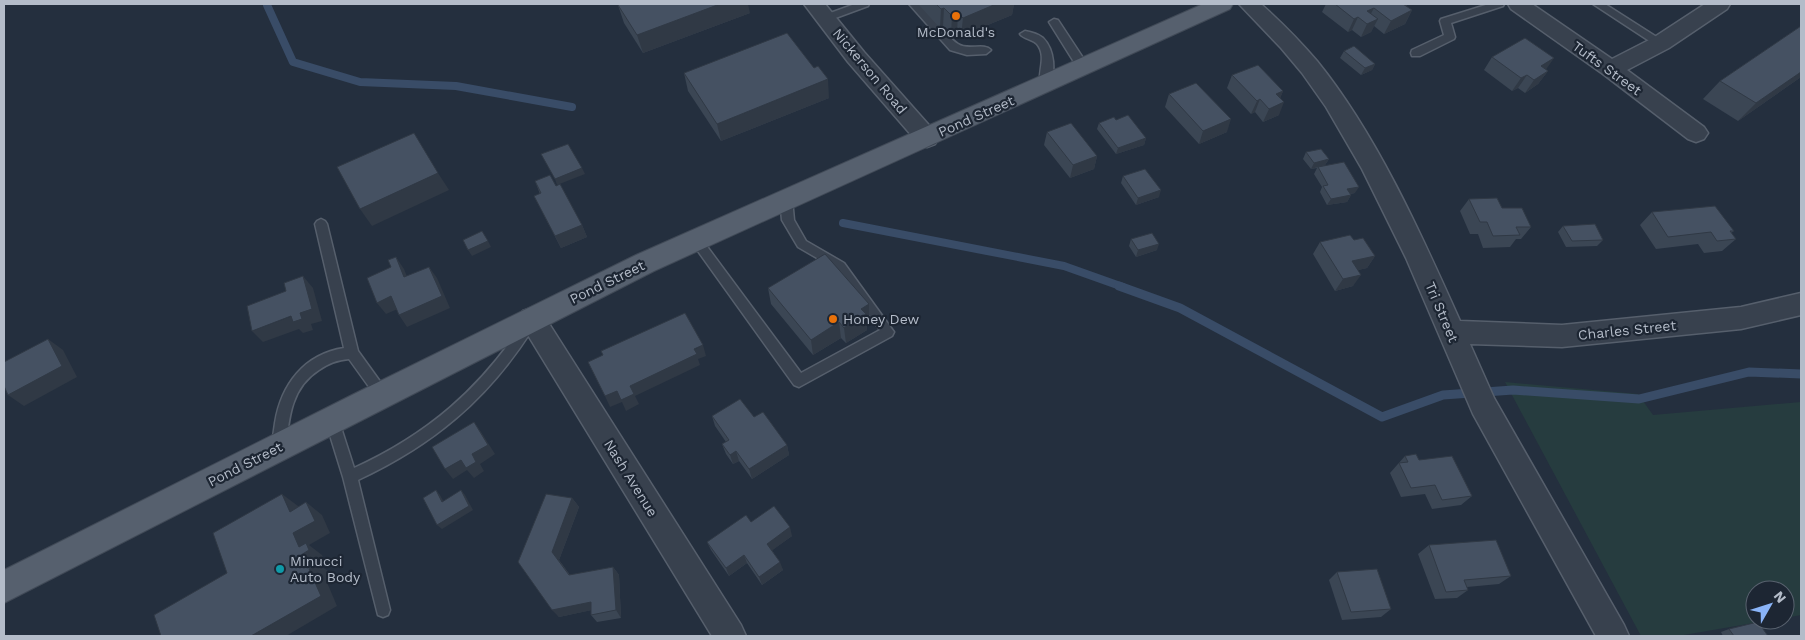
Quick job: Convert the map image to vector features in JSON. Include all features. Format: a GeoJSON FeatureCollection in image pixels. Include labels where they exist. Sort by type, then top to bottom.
{"type":"FeatureCollection","features":[{"type":"Feature","properties":{"kind":"main road","name":"Pond Street"},"geometry":{"type":"LineString","coordinates":[[4,587],[332,419],[696,240],[1222,4]]}},
{"type":"Feature","properties":{"kind":"street","name":"Tri Street"},"geometry":{"type":"LineString","coordinates":[[1249,4],[1300,56],[1338,109],[1373,166],[1411,241],[1478,393],[1613,636]]}},
{"type":"Feature","properties":{"kind":"street","name":"Tufts Street"},"geometry":{"type":"LineString","coordinates":[[1518,4],[1611,69],[1696,133]]}},
{"type":"Feature","properties":{"kind":"street"},"geometry":{"type":"LineString","coordinates":[[1611,69],[1661,43],[1720,4]]}},
{"type":"Feature","properties":{"kind":"street","name":"Nickerson Road"},"geometry":{"type":"LineString","coordinates":[[820,11],[927,138]]}},
{"type":"Feature","properties":{"kind":"street","name":"Charles Street"},"geometry":{"type":"LineString","coordinates":[[1450,332],[1562,336],[1741,318],[1801,304]]}},
{"type":"Feature","properties":{"kind":"street","name":"Nash Avenue"},"geometry":{"type":"LineString","coordinates":[[532,319],[730,636]]}},
{"type":"Feature","properties":{"kind":"lane"},"geometry":{"type":"LineString","coordinates":[[820,11],[864,4]]}},
{"type":"Feature","properties":{"kind":"lane"},"geometry":{"type":"LineString","coordinates":[[914,4],[954,47],[967,52],[986,50]]}},
{"type":"Feature","properties":{"kind":"lane"},"geometry":{"type":"LineString","coordinates":[[1416,53],[1450,37],[1445,21],[1499,4]]}},
{"type":"Feature","properties":{"kind":"lane"},"geometry":{"type":"LineString","coordinates":[[1598,4],[1661,43]]}},
{"type":"Feature","properties":{"kind":"lane"},"geometry":{"type":"LineString","coordinates":[[1054,22],[1083,67]]}},
{"type":"Feature","properties":{"kind":"lane"},"geometry":{"type":"LineString","coordinates":[[1024,34],[1036,38],[1045,48],[1049,64],[1045,84]]}},
{"type":"Feature","properties":{"kind":"lane"},"geometry":{"type":"LineString","coordinates":[[696,240],[799,381],[888,332],[840,266],[802,244],[788,220],[786,199]]}},
{"type":"Feature","properties":{"kind":"lane"},"geometry":{"type":"LineString","coordinates":[[321,224],[352,353],[382,394]]}},
{"type":"Feature","properties":{"kind":"lane"},"geometry":{"type":"LineString","coordinates":[[350,477],[398,454],[442,424],[484,386],[512,354],[532,319]]}},
{"type":"Feature","properties":{"kind":"lane"},"geometry":{"type":"LineString","coordinates":[[280,446],[284,411],[292,387],[309,368],[329,357],[352,353]]}},
{"type":"Feature","properties":{"kind":"lane"},"geometry":{"type":"LineString","coordinates":[[332,419],[350,477],[384,610]]}},
{"type":"Feature","properties":{"kind":"green space"},"geometry":{"type":"Polygon","coordinates":[[[1505,382],[1638,394],[1653,415],[1801,402],[1801,615],[1795,616],[1795,580],[1745,580],[1745,624],[1678,636],[1641,636],[1505,382]]]}},
{"type":"Feature","properties":{"kind":"building"},"geometry":{"type":"Polygon","coordinates":[[[720,4],[637,35],[618,5],[720,4]]]}},
{"type":"Feature","properties":{"kind":"building"},"geometry":{"type":"Polygon","coordinates":[[[936,4],[996,4],[963,18],[958,13],[952,16],[944,8],[941,9],[936,4]]]}},
{"type":"Feature","properties":{"kind":"building"},"geometry":{"type":"Polygon","coordinates":[[[1335,4],[1403,4],[1412,10],[1391,21],[1374,8],[1367,11],[1378,19],[1367,24],[1358,17],[1354,19],[1335,4]]]}},
{"type":"Feature","properties":{"kind":"building"},"geometry":{"type":"Polygon","coordinates":[[[1801,26],[1801,72],[1756,103],[1720,81],[1801,26]]]}},
{"type":"Feature","properties":{"kind":"building"},"geometry":{"type":"Polygon","coordinates":[[[787,33],[814,68],[818,66],[828,79],[717,124],[684,73],[787,33]]]}},
{"type":"Feature","properties":{"kind":"building"},"geometry":{"type":"Polygon","coordinates":[[[1525,38],[1554,58],[1541,66],[1548,71],[1534,80],[1527,75],[1521,78],[1492,57],[1525,38]]]}},
{"type":"Feature","properties":{"kind":"building"},"geometry":{"type":"Polygon","coordinates":[[[1354,46],[1375,64],[1365,68],[1344,51],[1354,46]]]}},
{"type":"Feature","properties":{"kind":"building"},"geometry":{"type":"Polygon","coordinates":[[[1258,65],[1283,91],[1276,94],[1284,102],[1269,109],[1260,99],[1257,101],[1232,75],[1258,65]]]}},
{"type":"Feature","properties":{"kind":"building"},"geometry":{"type":"Polygon","coordinates":[[[1196,83],[1231,119],[1203,131],[1169,94],[1196,83]]]}},
{"type":"Feature","properties":{"kind":"building"},"geometry":{"type":"Polygon","coordinates":[[[1128,115],[1146,138],[1118,148],[1099,123],[1114,117],[1116,120],[1128,115]]]}},
{"type":"Feature","properties":{"kind":"building"},"geometry":{"type":"Polygon","coordinates":[[[1071,123],[1097,156],[1073,165],[1047,132],[1071,123]]]}},
{"type":"Feature","properties":{"kind":"building"},"geometry":{"type":"Polygon","coordinates":[[[414,133],[438,173],[360,209],[337,167],[414,133]]]}},
{"type":"Feature","properties":{"kind":"building"},"geometry":{"type":"Polygon","coordinates":[[[568,144],[582,168],[555,179],[541,154],[568,144]]]}},
{"type":"Feature","properties":{"kind":"building"},"geometry":{"type":"Polygon","coordinates":[[[1321,149],[1329,159],[1314,163],[1306,152],[1321,149]]]}},
{"type":"Feature","properties":{"kind":"building"},"geometry":{"type":"Polygon","coordinates":[[[1344,162],[1359,187],[1347,189],[1351,195],[1331,199],[1323,186],[1328,185],[1318,167],[1344,162]]]}},
{"type":"Feature","properties":{"kind":"building"},"geometry":{"type":"Polygon","coordinates":[[[1145,169],[1161,190],[1138,198],[1123,176],[1145,169]]]}},
{"type":"Feature","properties":{"kind":"building"},"geometry":{"type":"Polygon","coordinates":[[[550,175],[556,186],[560,184],[582,225],[555,236],[534,196],[541,193],[535,181],[550,175]]]}},
{"type":"Feature","properties":{"kind":"building"},"geometry":{"type":"Polygon","coordinates":[[[1497,198],[1502,208],[1522,208],[1531,227],[1516,227],[1520,235],[1493,236],[1487,222],[1480,222],[1469,199],[1497,198]]]}},
{"type":"Feature","properties":{"kind":"building"},"geometry":{"type":"Polygon","coordinates":[[[1715,206],[1734,231],[1730,231],[1736,239],[1717,241],[1711,232],[1668,237],[1652,212],[1715,206]]]}},
{"type":"Feature","properties":{"kind":"building"},"geometry":{"type":"Polygon","coordinates":[[[1595,224],[1603,240],[1572,241],[1563,226],[1595,224]]]}},
{"type":"Feature","properties":{"kind":"building"},"geometry":{"type":"Polygon","coordinates":[[[482,231],[488,241],[468,250],[463,240],[482,231]]]}},
{"type":"Feature","properties":{"kind":"building"},"geometry":{"type":"Polygon","coordinates":[[[1152,233],[1159,244],[1138,250],[1131,239],[1152,233]]]}},
{"type":"Feature","properties":{"kind":"building"},"geometry":{"type":"Polygon","coordinates":[[[1350,235],[1354,240],[1363,238],[1375,256],[1352,261],[1361,275],[1343,279],[1320,242],[1350,235]]]}},
{"type":"Feature","properties":{"kind":"building"},"geometry":{"type":"Polygon","coordinates":[[[825,254],[869,304],[861,309],[866,314],[844,328],[839,322],[811,340],[768,288],[825,254]]]}},
{"type":"Feature","properties":{"kind":"building"},"geometry":{"type":"Polygon","coordinates":[[[396,257],[404,277],[429,267],[442,296],[399,315],[391,296],[377,303],[367,278],[391,267],[388,260],[396,257]]]}},
{"type":"Feature","properties":{"kind":"building"},"geometry":{"type":"Polygon","coordinates":[[[303,276],[312,309],[300,313],[302,319],[293,322],[291,316],[252,331],[247,306],[286,291],[284,283],[303,276]]]}},
{"type":"Feature","properties":{"kind":"building"},"geometry":{"type":"Polygon","coordinates":[[[685,313],[703,345],[694,349],[697,354],[630,386],[634,394],[621,400],[617,391],[605,396],[588,362],[603,355],[601,351],[685,313]]]}},
{"type":"Feature","properties":{"kind":"building"},"geometry":{"type":"Polygon","coordinates":[[[48,339],[62,366],[8,395],[4,386],[4,362],[48,339]]]}},
{"type":"Feature","properties":{"kind":"building"},"geometry":{"type":"Polygon","coordinates":[[[740,399],[754,417],[763,412],[787,445],[749,469],[736,451],[730,455],[722,444],[729,440],[712,416],[740,399]]]}},
{"type":"Feature","properties":{"kind":"building"},"geometry":{"type":"Polygon","coordinates":[[[474,422],[488,445],[472,454],[476,462],[466,468],[461,460],[445,469],[432,447],[474,422]]]}},
{"type":"Feature","properties":{"kind":"building"},"geometry":{"type":"Polygon","coordinates":[[[1416,454],[1419,460],[1452,456],[1472,496],[1442,500],[1435,485],[1411,488],[1399,463],[1408,462],[1405,456],[1416,454]]]}},
{"type":"Feature","properties":{"kind":"building"},"geometry":{"type":"Polygon","coordinates":[[[436,490],[442,502],[461,490],[469,506],[437,525],[423,498],[436,490]]]}},
{"type":"Feature","properties":{"kind":"building","name":"Minucci Auto Body"},"geometry":{"type":"Polygon","coordinates":[[[282,494],[290,512],[306,502],[315,521],[293,533],[299,547],[306,543],[309,550],[301,555],[306,564],[312,560],[315,566],[309,569],[321,596],[251,636],[161,636],[154,615],[227,573],[213,533],[282,494]]]}},
{"type":"Feature","properties":{"kind":"building"},"geometry":{"type":"Polygon","coordinates":[[[546,494],[572,498],[552,552],[569,575],[613,567],[616,610],[591,615],[591,602],[552,610],[518,562],[546,494]]]}},
{"type":"Feature","properties":{"kind":"building"},"geometry":{"type":"Polygon","coordinates":[[[774,506],[790,527],[767,544],[780,562],[759,577],[744,555],[726,568],[707,542],[746,515],[751,522],[774,506]]]}},
{"type":"Feature","properties":{"kind":"building"},"geometry":{"type":"Polygon","coordinates":[[[1496,540],[1511,576],[1464,580],[1468,590],[1446,592],[1429,545],[1496,540]]]}},
{"type":"Feature","properties":{"kind":"building"},"geometry":{"type":"Polygon","coordinates":[[[1377,569],[1391,609],[1351,612],[1337,572],[1377,569]]]}},
{"type":"Feature","properties":{"kind":"building"},"geometry":{"type":"Polygon","coordinates":[[[1745,625],[1745,630],[1764,630],[1768,636],[1734,636],[1729,629],[1745,625]]]}},
{"type":"Feature","properties":{"kind":"waterway"},"geometry":{"type":"LineString","coordinates":[[267,5],[293,62],[360,82],[456,86],[572,107]]}},
{"type":"Feature","properties":{"kind":"waterway"},"geometry":{"type":"LineString","coordinates":[[843,223],[1064,266],[1123,287]]}},
{"type":"Feature","properties":{"kind":"waterway"},"geometry":{"type":"LineString","coordinates":[[1119,286],[1180,308],[1382,417],[1443,395],[1513,390],[1639,399],[1749,372],[1801,374]]}},
{"type":"Feature","properties":{"kind":"place","name":"McDonald's"},"geometry":{"type":"Point","coordinates":[956,16]}},
{"type":"Feature","properties":{"kind":"place","name":"Honey Dew"},"geometry":{"type":"Point","coordinates":[833,319]}},
{"type":"Feature","properties":{"kind":"place","name":"Minucci Auto Body"},"geometry":{"type":"Point","coordinates":[280,569]}}]}
